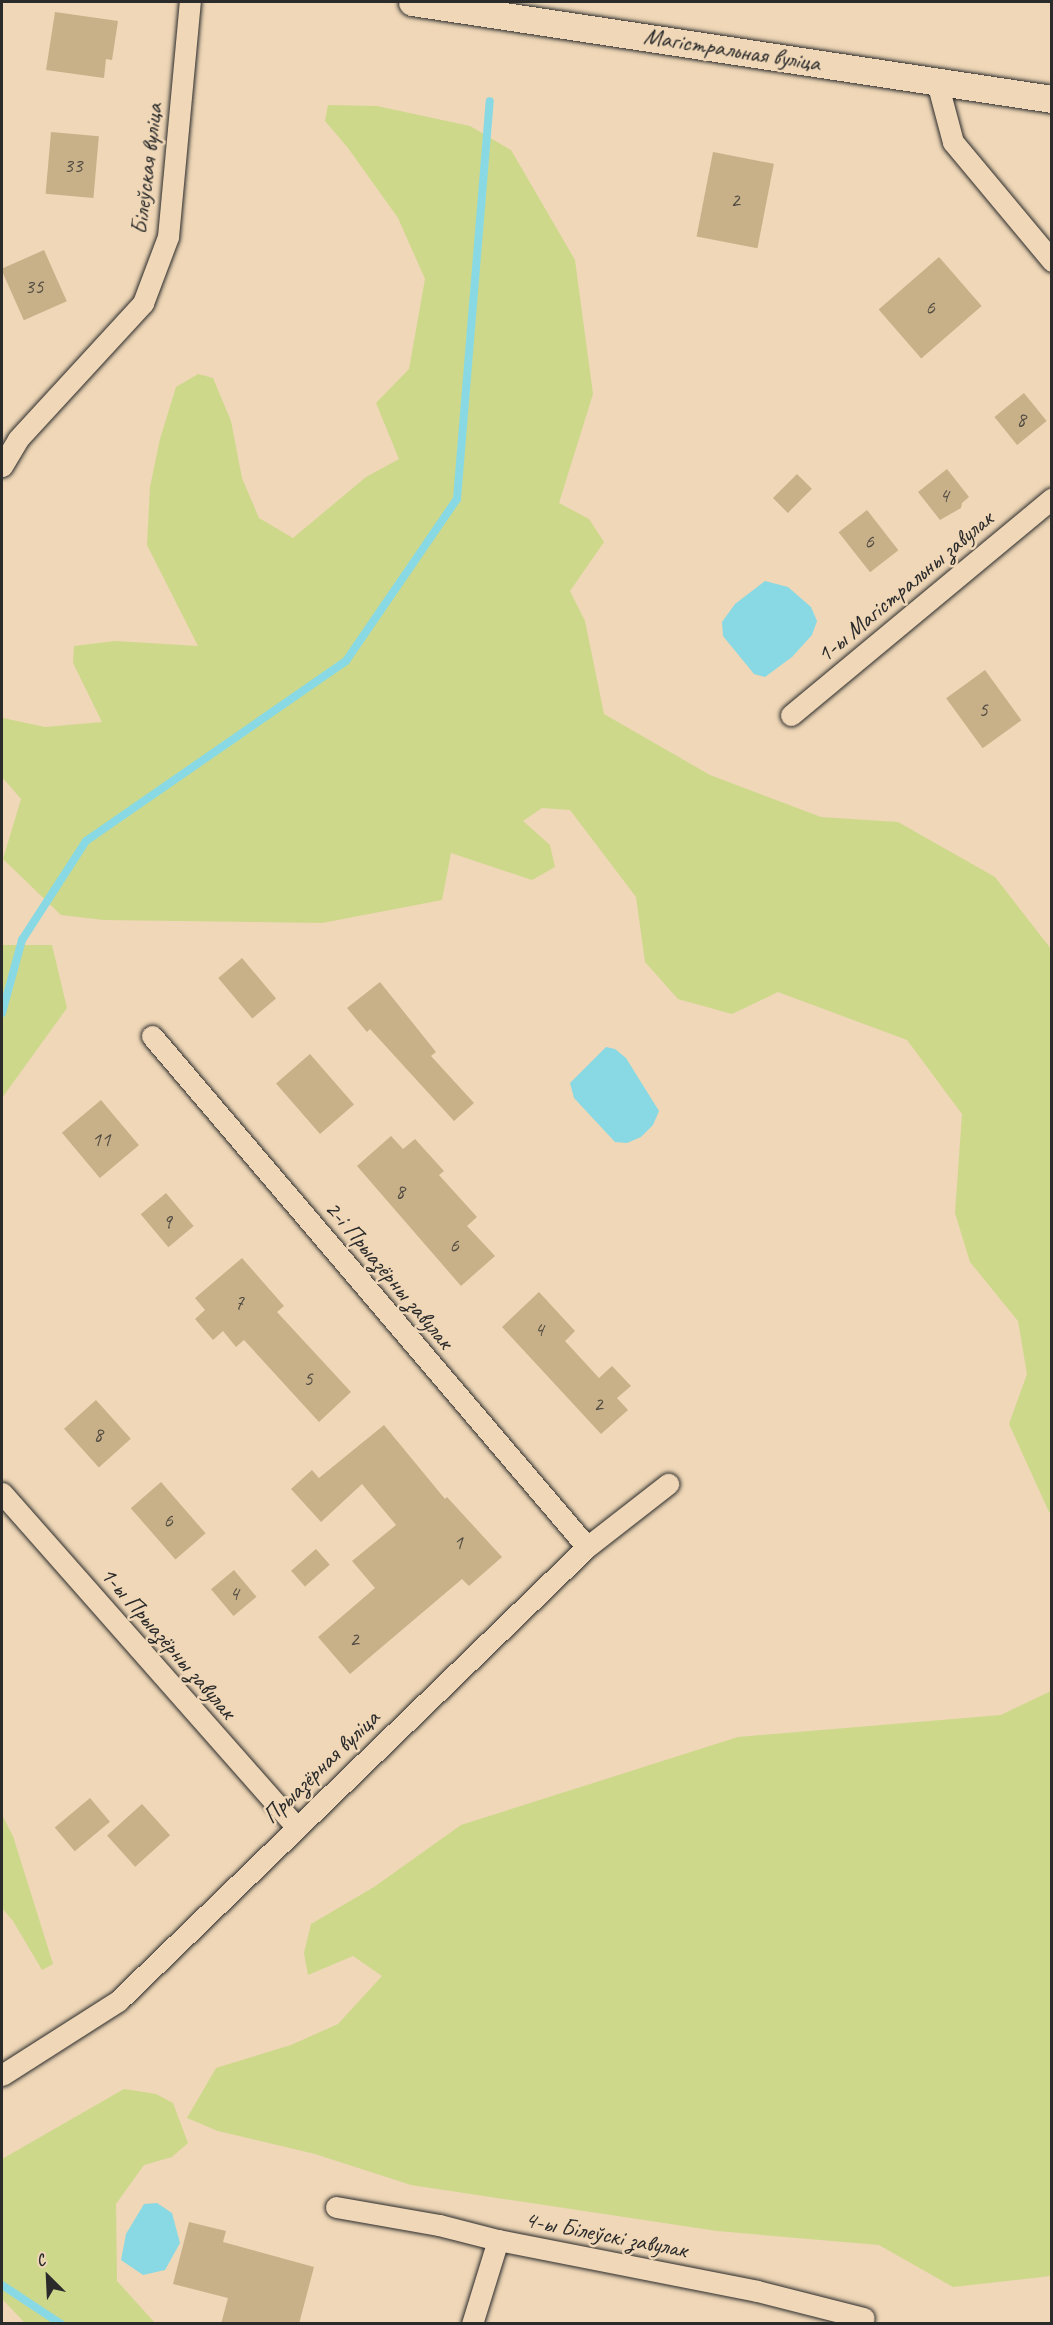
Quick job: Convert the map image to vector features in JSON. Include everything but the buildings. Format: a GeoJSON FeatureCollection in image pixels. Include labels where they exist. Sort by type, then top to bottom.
{"type":"FeatureCollection","features":[{"type":"Feature","properties":{"kind":"street","name":"Білеўская вуліца"},"geometry":{"type":"LineString","coordinates":[[2,466],[18,439],[143,303],[168,237],[190,2]]}},
{"type":"Feature","properties":{"kind":"street","name":"Магістральная вуліца"},"geometry":{"type":"LineString","coordinates":[[412,2],[1052,99]]}},
{"type":"Feature","properties":{"kind":"street"},"geometry":{"type":"LineString","coordinates":[[937,82],[953,142],[1052,261]]}},
{"type":"Feature","properties":{"kind":"street","name":"1-ы Магістральны завулак"},"geometry":{"type":"LineString","coordinates":[[791,715],[1052,498]]}},
{"type":"Feature","properties":{"kind":"street","name":"2-і Прыазёрны завулак"},"geometry":{"type":"LineString","coordinates":[[152,1036],[587,1547]]}},
{"type":"Feature","properties":{"kind":"street","name":"Прыазёрная вуліца"},"geometry":{"type":"LineString","coordinates":[[2,2075],[118,2001],[587,1547],[668,1484]]}},
{"type":"Feature","properties":{"kind":"street","name":"1-ы Прыазёрны завулак"},"geometry":{"type":"LineString","coordinates":[[2,1493],[296,1827]]}},
{"type":"Feature","properties":{"kind":"street","name":"4-ы Білеўскі завулак"},"geometry":{"type":"LineString","coordinates":[[336,2207],[439,2225],[498,2240],[757,2291],[864,2318]]}},
{"type":"Feature","properties":{"kind":"street"},"geometry":{"type":"LineString","coordinates":[[472,2324],[498,2240]]}},
{"type":"Feature","properties":{"kind":"green space"},"geometry":{"type":"Polygon","coordinates":[[[328,105],[377,106],[470,126],[511,150],[575,260],[593,394],[559,503],[589,519],[604,542],[570,591],[585,621],[604,714],[710,775],[821,817],[898,822],[995,877],[1051,949],[1051,1512],[1049,1512],[1009,1424],[1027,1374],[1018,1321],[970,1262],[955,1213],[962,1114],[907,1040],[778,992],[732,1014],[678,999],[645,962],[636,897],[570,810],[542,808],[523,821],[550,845],[555,867],[532,880],[451,853],[442,900],[322,923],[104,920],[61,915],[3,859],[21,799],[2,777],[3,718],[45,727],[102,722],[73,663],[74,646],[115,641],[198,646],[147,545],[150,487],[160,439],[176,387],[198,374],[213,378],[231,421],[242,478],[259,518],[293,538],[366,477],[399,459],[376,403],[409,369],[425,279],[398,218],[348,148],[325,121],[328,105]]]}},
{"type":"Feature","properties":{"kind":"green space"},"geometry":{"type":"Polygon","coordinates":[[[2,945],[52,945],[67,1008],[2,1098],[2,945]]]}},
{"type":"Feature","properties":{"kind":"green space"},"geometry":{"type":"Polygon","coordinates":[[[1051,1691],[1051,2276],[953,2287],[879,2245],[717,2231],[411,2185],[315,2154],[218,2131],[187,2118],[216,2068],[291,2045],[338,2024],[382,1976],[353,1956],[308,1975],[304,1953],[311,1924],[374,1887],[461,1825],[738,1737],[1001,1715],[1051,1691]]]}},
{"type":"Feature","properties":{"kind":"green space"},"geometry":{"type":"Polygon","coordinates":[[[2,1815],[13,1836],[53,1964],[42,1970],[13,1921],[2,1908],[2,1815]]]}},
{"type":"Feature","properties":{"kind":"green space"},"geometry":{"type":"Polygon","coordinates":[[[124,2089],[156,2094],[173,2103],[188,2143],[172,2157],[144,2165],[116,2204],[117,2281],[155,2323],[25,2323],[2,2299],[2,2159],[124,2089]]]}},
{"type":"Feature","properties":{"kind":"water"},"geometry":{"type":"Polygon","coordinates":[[[765,581],[788,587],[811,607],[817,621],[812,635],[792,657],[765,677],[754,674],[723,636],[722,622],[735,604],[765,581]]]}},
{"type":"Feature","properties":{"kind":"water"},"geometry":{"type":"Polygon","coordinates":[[[606,1047],[615,1049],[626,1058],[659,1111],[653,1125],[641,1137],[627,1143],[615,1142],[574,1098],[570,1083],[606,1047]]]}},
{"type":"Feature","properties":{"kind":"water"},"geometry":{"type":"Polygon","coordinates":[[[157,2203],[172,2213],[180,2243],[165,2270],[143,2275],[121,2260],[126,2234],[144,2204],[157,2203]]]}},
{"type":"Feature","properties":{"kind":"waterway"},"geometry":{"type":"LineString","coordinates":[[2,1013],[22,940],[86,841],[346,661],[457,499],[490,101]]}},
{"type":"Feature","properties":{"kind":"waterway"},"geometry":{"type":"LineString","coordinates":[[2,2285],[61,2324]]}}]}
